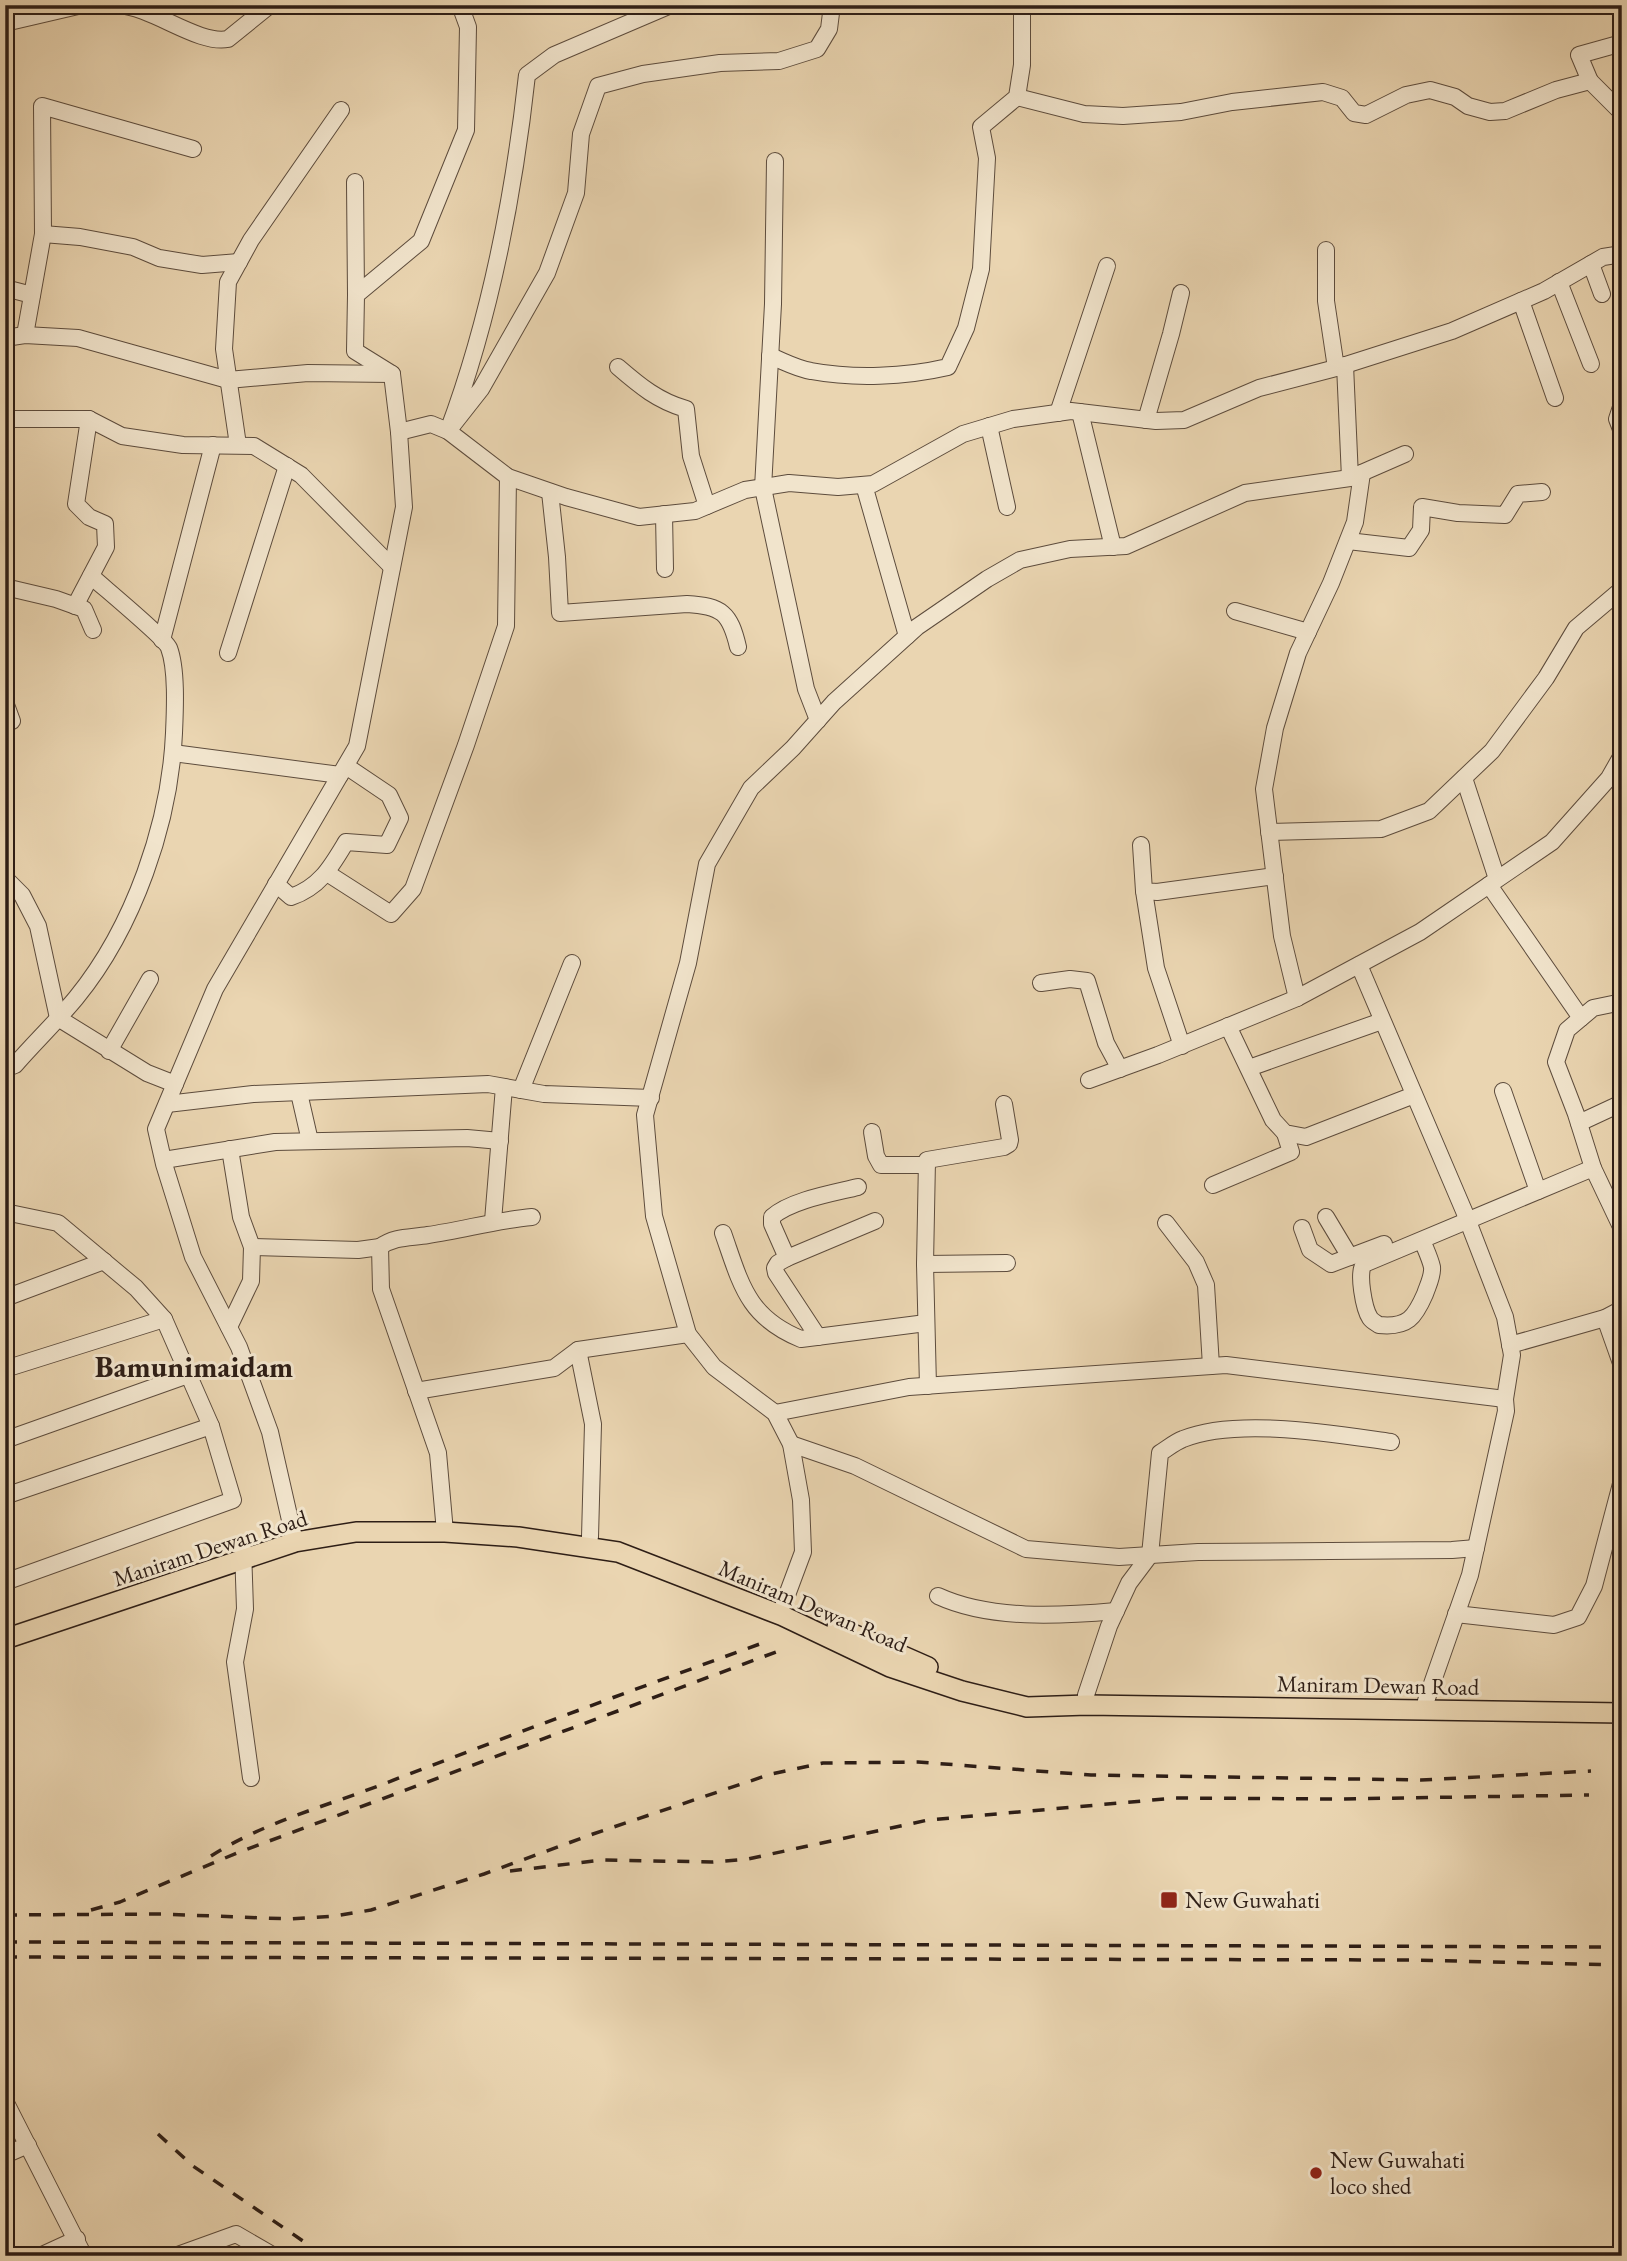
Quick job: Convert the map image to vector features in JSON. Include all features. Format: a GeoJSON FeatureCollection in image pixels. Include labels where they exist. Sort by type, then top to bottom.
{"type":"FeatureCollection","features":[{"type":"Feature","properties":{"kind":"main road","name":"Maniram Dewan Road"},"geometry":{"type":"LineString","coordinates":[[5,1629],[295,1537],[354,1522],[444,1527],[517,1527],[616,1542],[685,1570],[784,1603],[960,1681],[1026,1697],[1086,1695],[1622,1713]]}},
{"type":"Feature","properties":{"kind":"main road","name":"Maniram Dewan Road"},"geometry":{"type":"LineString","coordinates":[[444,1527],[618,1552],[783,1616],[890,1667],[962,1691],[1027,1707],[1622,1703]]}},
{"type":"Feature","properties":{"kind":"main road","name":"Maniram Dewan Road"},"geometry":{"type":"LineString","coordinates":[[5,1639],[243,1554]]}},
{"type":"Feature","properties":{"kind":"street"},"geometry":{"type":"LineString","coordinates":[[5,23],[78,6],[94,5]]}},
{"type":"Feature","properties":{"kind":"street"},"geometry":{"type":"LineString","coordinates":[[118,5],[162,17],[200,35],[220,41],[228,39],[270,5]]}},
{"type":"Feature","properties":{"kind":"street"},"geometry":{"type":"LineString","coordinates":[[355,295],[421,241],[467,130],[468,27],[460,5]]}},
{"type":"Feature","properties":{"kind":"street"},"geometry":{"type":"LineString","coordinates":[[447,431],[466,382],[494,278],[527,75],[554,55],[671,5]]}},
{"type":"Feature","properties":{"kind":"street"},"geometry":{"type":"LineString","coordinates":[[447,431],[481,389],[547,273],[576,193],[581,134],[598,86],[643,74],[720,63],[779,61],[817,49],[829,29],[832,5]]}},
{"type":"Feature","properties":{"kind":"street"},"geometry":{"type":"LineString","coordinates":[[770,356],[809,371],[860,375],[922,373],[948,368],[967,328],[981,269],[987,158],[981,127],[1017,97],[1022,65],[1022,5]]}},
{"type":"Feature","properties":{"kind":"street"},"geometry":{"type":"LineString","coordinates":[[1622,43],[1579,55],[1590,81],[1622,113]]}},
{"type":"Feature","properties":{"kind":"street"},"geometry":{"type":"LineString","coordinates":[[1017,97],[1084,114],[1123,116],[1181,112],[1232,102],[1323,92],[1342,98],[1354,113],[1366,115],[1406,95],[1430,90],[1490,112],[1505,111],[1556,90],[1590,81]]}},
{"type":"Feature","properties":{"kind":"street"},"geometry":{"type":"LineString","coordinates":[[25,335],[43,234],[42,106],[193,149]]}},
{"type":"Feature","properties":{"kind":"street"},"geometry":{"type":"LineString","coordinates":[[238,445],[224,349],[229,282],[251,240],[341,110]]}},
{"type":"Feature","properties":{"kind":"street"},"geometry":{"type":"LineString","coordinates":[[775,161],[770,356],[763,488],[806,689],[818,720]]}},
{"type":"Feature","properties":{"kind":"street"},"geometry":{"type":"LineString","coordinates":[[355,182],[355,351],[393,374]]}},
{"type":"Feature","properties":{"kind":"street"},"geometry":{"type":"LineString","coordinates":[[43,234],[80,237],[133,247],[159,258],[202,265],[239,262]]}},
{"type":"Feature","properties":{"kind":"street"},"geometry":{"type":"LineString","coordinates":[[1297,998],[1282,936],[1264,789],[1275,728],[1298,653],[1355,522],[1356,476],[1341,367],[1326,301],[1326,250]]}},
{"type":"Feature","properties":{"kind":"street"},"geometry":{"type":"LineString","coordinates":[[399,432],[431,424],[447,431],[508,477],[639,517],[695,511],[745,491],[789,483],[838,487],[873,484],[963,434],[1013,419],[1080,412],[1146,420],[1184,420],[1259,388],[1341,367],[1452,331],[1521,301],[1603,257],[1622,254]]}},
{"type":"Feature","properties":{"kind":"street"},"geometry":{"type":"LineString","coordinates":[[1591,264],[1602,294]]}},
{"type":"Feature","properties":{"kind":"street"},"geometry":{"type":"LineString","coordinates":[[1058,413],[1107,266]]}},
{"type":"Feature","properties":{"kind":"street"},"geometry":{"type":"LineString","coordinates":[[1559,282],[1591,363]]}},
{"type":"Feature","properties":{"kind":"street"},"geometry":{"type":"LineString","coordinates":[[5,288],[32,295]]}},
{"type":"Feature","properties":{"kind":"street"},"geometry":{"type":"LineString","coordinates":[[1146,420],[1181,293]]}},
{"type":"Feature","properties":{"kind":"street"},"geometry":{"type":"LineString","coordinates":[[1521,301],[1555,398]]}},
{"type":"Feature","properties":{"kind":"street"},"geometry":{"type":"LineString","coordinates":[[5,338],[25,335],[78,338],[229,380],[308,373],[393,374]]}},
{"type":"Feature","properties":{"kind":"street"},"geometry":{"type":"LineString","coordinates":[[618,367],[646,391],[666,403],[686,410],[691,456],[707,506]]}},
{"type":"Feature","properties":{"kind":"street"},"geometry":{"type":"LineString","coordinates":[[295,1537],[270,1432],[239,1347],[193,1257],[156,1129],[215,989],[358,746],[404,507],[393,374]]}},
{"type":"Feature","properties":{"kind":"street"},"geometry":{"type":"LineString","coordinates":[[1622,404],[1617,419],[1622,432]]}},
{"type":"Feature","properties":{"kind":"street"},"geometry":{"type":"LineString","coordinates":[[1080,412],[1113,547]]}},
{"type":"Feature","properties":{"kind":"street"},"geometry":{"type":"LineString","coordinates":[[5,419],[89,419],[122,436],[183,445],[254,446],[301,475],[392,567]]}},
{"type":"Feature","properties":{"kind":"street"},"geometry":{"type":"LineString","coordinates":[[75,606],[106,547],[105,524],[89,517],[76,504],[89,419]]}},
{"type":"Feature","properties":{"kind":"street"},"geometry":{"type":"LineString","coordinates":[[989,426],[1007,507]]}},
{"type":"Feature","properties":{"kind":"street"},"geometry":{"type":"LineString","coordinates":[[162,640],[213,445]]}},
{"type":"Feature","properties":{"kind":"street"},"geometry":{"type":"LineString","coordinates":[[784,1603],[803,1552],[801,1500],[790,1444],[775,1413],[714,1367],[688,1334],[654,1216],[645,1115],[688,963],[707,864],[751,788],[793,748],[834,702],[907,636],[987,579],[1020,560],[1070,549],[1126,546],[1245,493],[1356,476],[1405,454]]}},
{"type":"Feature","properties":{"kind":"street"},"geometry":{"type":"LineString","coordinates":[[228,653],[287,466]]}},
{"type":"Feature","properties":{"kind":"street"},"geometry":{"type":"LineString","coordinates":[[327,873],[391,914],[413,889],[506,626],[508,477]]}},
{"type":"Feature","properties":{"kind":"street"},"geometry":{"type":"LineString","coordinates":[[864,485],[907,636]]}},
{"type":"Feature","properties":{"kind":"street"},"geometry":{"type":"LineString","coordinates":[[550,492],[560,613],[705,605],[724,614],[733,625],[738,647]]}},
{"type":"Feature","properties":{"kind":"street"},"geometry":{"type":"LineString","coordinates":[[1348,541],[1409,548],[1421,530],[1422,507],[1458,513],[1505,515],[1518,494],[1542,492]]}},
{"type":"Feature","properties":{"kind":"street"},"geometry":{"type":"LineString","coordinates":[[664,514],[665,569]]}},
{"type":"Feature","properties":{"kind":"street"},"geometry":{"type":"LineString","coordinates":[[5,1069],[15,1065],[77,997],[108,951],[145,874],[157,841],[173,753],[175,718],[169,646],[91,576]]}},
{"type":"Feature","properties":{"kind":"street"},"geometry":{"type":"LineString","coordinates":[[5,587],[84,609],[93,631]]}},
{"type":"Feature","properties":{"kind":"street"},"geometry":{"type":"LineString","coordinates":[[1269,832],[1381,829],[1429,811],[1492,751],[1546,678],[1576,628],[1622,589]]}},
{"type":"Feature","properties":{"kind":"street"},"geometry":{"type":"LineString","coordinates":[[1235,611],[1308,632]]}},
{"type":"Feature","properties":{"kind":"street"},"geometry":{"type":"LineString","coordinates":[[5,702],[12,721]]}},
{"type":"Feature","properties":{"kind":"street"},"geometry":{"type":"LineString","coordinates":[[173,753],[343,771],[389,796],[400,818],[387,845],[346,842],[327,873],[307,892],[291,897],[276,884]]}},
{"type":"Feature","properties":{"kind":"street"},"geometry":{"type":"LineString","coordinates":[[1090,1080],[1297,998],[1420,932],[1552,842],[1609,778],[1622,755]]}},
{"type":"Feature","properties":{"kind":"street"},"geometry":{"type":"LineString","coordinates":[[1464,778],[1493,882],[1581,1018]]}},
{"type":"Feature","properties":{"kind":"street"},"geometry":{"type":"LineString","coordinates":[[1140,845],[1156,968],[1181,1046]]}},
{"type":"Feature","properties":{"kind":"street"},"geometry":{"type":"LineString","coordinates":[[1144,891],[1157,892],[1275,876]]}},
{"type":"Feature","properties":{"kind":"street"},"geometry":{"type":"LineString","coordinates":[[5,878],[22,895],[38,926],[58,1018],[147,1073],[175,1084]]}},
{"type":"Feature","properties":{"kind":"street"},"geometry":{"type":"LineString","coordinates":[[521,1090],[572,963]]}},
{"type":"Feature","properties":{"kind":"street"},"geometry":{"type":"LineString","coordinates":[[1359,965],[1466,1216],[1505,1317],[1512,1355],[1505,1399],[1506,1411],[1470,1574],[1427,1706]]}},
{"type":"Feature","properties":{"kind":"street"},"geometry":{"type":"LineString","coordinates":[[109,1051],[150,979]]}},
{"type":"Feature","properties":{"kind":"street"},"geometry":{"type":"LineString","coordinates":[[1041,983],[1070,979],[1087,981],[1106,1043],[1120,1069]]}},
{"type":"Feature","properties":{"kind":"street"},"geometry":{"type":"LineString","coordinates":[[1622,1002],[1593,1008],[1567,1030],[1556,1062],[1593,1168],[1622,1229]]}},
{"type":"Feature","properties":{"kind":"street"},"geometry":{"type":"LineString","coordinates":[[1249,1068],[1382,1021]]}},
{"type":"Feature","properties":{"kind":"street"},"geometry":{"type":"LineString","coordinates":[[1213,1185],[1291,1152],[1285,1133],[1273,1120],[1228,1026]]}},
{"type":"Feature","properties":{"kind":"street"},"geometry":{"type":"LineString","coordinates":[[167,1104],[253,1094],[488,1084],[544,1094],[651,1098]]}},
{"type":"Feature","properties":{"kind":"street"},"geometry":{"type":"LineString","coordinates":[[493,1221],[504,1087]]}},
{"type":"Feature","properties":{"kind":"street"},"geometry":{"type":"LineString","coordinates":[[1503,1091],[1538,1191]]}},
{"type":"Feature","properties":{"kind":"street"},"geometry":{"type":"LineString","coordinates":[[299,1093],[310,1141]]}},
{"type":"Feature","properties":{"kind":"street"},"geometry":{"type":"LineString","coordinates":[[1285,1133],[1306,1137],[1414,1095]]}},
{"type":"Feature","properties":{"kind":"street"},"geometry":{"type":"LineString","coordinates":[[1579,1123],[1622,1103]]}},
{"type":"Feature","properties":{"kind":"street"},"geometry":{"type":"LineString","coordinates":[[928,1386],[925,1264],[927,1160],[1009,1144],[1004,1104]]}},
{"type":"Feature","properties":{"kind":"street"},"geometry":{"type":"LineString","coordinates":[[872,1132],[876,1156],[881,1165],[927,1165]]}},
{"type":"Feature","properties":{"kind":"street"},"geometry":{"type":"LineString","coordinates":[[170,1159],[275,1142],[467,1138],[500,1141]]}},
{"type":"Feature","properties":{"kind":"street"},"geometry":{"type":"LineString","coordinates":[[229,1327],[251,1281],[252,1247],[241,1217],[230,1149]]}},
{"type":"Feature","properties":{"kind":"street"},"geometry":{"type":"LineString","coordinates":[[1303,1228],[1310,1250],[1331,1264],[1538,1191],[1593,1168]]}},
{"type":"Feature","properties":{"kind":"street"},"geometry":{"type":"LineString","coordinates":[[787,1258],[772,1224],[772,1217],[810,1200],[858,1187]]}},
{"type":"Feature","properties":{"kind":"street"},"geometry":{"type":"LineString","coordinates":[[5,1212],[58,1223],[136,1289],[164,1319],[211,1426],[233,1500],[5,1582]]}},
{"type":"Feature","properties":{"kind":"street"},"geometry":{"type":"LineString","coordinates":[[1422,1240],[1432,1267],[1431,1278],[1420,1308],[1414,1317],[1398,1324],[1379,1325],[1370,1318],[1360,1269],[1364,1264],[1422,1240],[1466,1216]]}},
{"type":"Feature","properties":{"kind":"street"},"geometry":{"type":"LineString","coordinates":[[252,1247],[358,1250],[380,1247],[391,1239],[532,1217]]}},
{"type":"Feature","properties":{"kind":"street"},"geometry":{"type":"LineString","coordinates":[[1326,1217],[1350,1257]]}},
{"type":"Feature","properties":{"kind":"street"},"geometry":{"type":"LineString","coordinates":[[818,1337],[775,1268],[787,1258],[875,1221]]}},
{"type":"Feature","properties":{"kind":"street"},"geometry":{"type":"LineString","coordinates":[[1166,1223],[1196,1262],[1206,1284],[1211,1366]]}},
{"type":"Feature","properties":{"kind":"street"},"geometry":{"type":"LineString","coordinates":[[723,1234],[741,1285],[756,1311],[782,1331],[801,1339],[926,1323]]}},
{"type":"Feature","properties":{"kind":"street"},"geometry":{"type":"LineString","coordinates":[[380,1247],[381,1289],[438,1453],[444,1527]]}},
{"type":"Feature","properties":{"kind":"street"},"geometry":{"type":"LineString","coordinates":[[5,1298],[104,1261]]}},
{"type":"Feature","properties":{"kind":"street"},"geometry":{"type":"LineString","coordinates":[[925,1264],[1007,1263]]}},
{"type":"Feature","properties":{"kind":"street"},"geometry":{"type":"LineString","coordinates":[[1510,1345],[1605,1318],[1622,1309]]}},
{"type":"Feature","properties":{"kind":"street"},"geometry":{"type":"LineString","coordinates":[[1605,1318],[1622,1366]]}},
{"type":"Feature","properties":{"kind":"street"},"geometry":{"type":"LineString","coordinates":[[5,1369],[164,1319]]}},
{"type":"Feature","properties":{"kind":"street"},"geometry":{"type":"LineString","coordinates":[[416,1391],[554,1368],[578,1350],[688,1334]]}},
{"type":"Feature","properties":{"kind":"street"},"geometry":{"type":"LineString","coordinates":[[578,1350],[593,1424],[590,1537]]}},
{"type":"Feature","properties":{"kind":"street"},"geometry":{"type":"LineString","coordinates":[[775,1413],[909,1387],[1226,1365],[1505,1399]]}},
{"type":"Feature","properties":{"kind":"street"},"geometry":{"type":"LineString","coordinates":[[5,1440],[188,1374]]}},
{"type":"Feature","properties":{"kind":"street"},"geometry":{"type":"LineString","coordinates":[[5,1496],[211,1426]]}},
{"type":"Feature","properties":{"kind":"street"},"geometry":{"type":"LineString","coordinates":[[1086,1695],[1116,1611],[1129,1583],[1150,1555],[1160,1452],[1183,1439],[1227,1429],[1310,1431],[1391,1441]]}},
{"type":"Feature","properties":{"kind":"street"},"geometry":{"type":"LineString","coordinates":[[790,1444],[855,1466],[1026,1549],[1119,1556],[1198,1552],[1476,1548]]}},
{"type":"Feature","properties":{"kind":"street"},"geometry":{"type":"LineString","coordinates":[[1456,1614],[1554,1625],[1578,1617],[1594,1586],[1622,1480]]}},
{"type":"Feature","properties":{"kind":"street"},"geometry":{"type":"LineString","coordinates":[[243,1554],[245,1609],[235,1662],[251,1778]]}},
{"type":"Feature","properties":{"kind":"street"},"geometry":{"type":"LineString","coordinates":[[938,1596],[1003,1613],[1074,1615],[1116,1611]]}},
{"type":"Feature","properties":{"kind":"street"},"geometry":{"type":"LineString","coordinates":[[5,2101],[84,2256]]}},
{"type":"Feature","properties":{"kind":"street"},"geometry":{"type":"LineString","coordinates":[[5,2155],[28,2145]]}},
{"type":"Feature","properties":{"kind":"street"},"geometry":{"type":"LineString","coordinates":[[175,2256],[236,2234],[274,2256]]}},
{"type":"Feature","properties":{"kind":"street"},"geometry":{"type":"LineString","coordinates":[[40,2256],[76,2239]]}},
{"type":"Feature","properties":{"kind":"railway"},"geometry":{"type":"LineString","coordinates":[[211,1856],[252,1833],[296,1815],[768,1641]]}},
{"type":"Feature","properties":{"kind":"railway"},"geometry":{"type":"LineString","coordinates":[[91,1910],[120,1902],[237,1853],[784,1649]]}},
{"type":"Feature","properties":{"kind":"railway"},"geometry":{"type":"LineString","coordinates":[[5,1915],[161,1914],[291,1919],[371,1910],[484,1874],[771,1774],[823,1763],[918,1762],[1091,1775],[1421,1780],[1591,1771]]}},
{"type":"Feature","properties":{"kind":"railway"},"geometry":{"type":"LineString","coordinates":[[510,1871],[602,1860],[712,1862],[748,1859],[928,1820],[1176,1798],[1338,1799],[1589,1795]]}},
{"type":"Feature","properties":{"kind":"railway"},"geometry":{"type":"LineString","coordinates":[[5,1942],[1622,1947]]}},
{"type":"Feature","properties":{"kind":"railway"},"geometry":{"type":"LineString","coordinates":[[5,1957],[1410,1960],[1622,1965]]}},
{"type":"Feature","properties":{"kind":"railway"},"geometry":{"type":"LineString","coordinates":[[158,2134],[193,2166],[325,2256]]}},
{"type":"Feature","properties":{"kind":"place","name":"New Guwahati"},"geometry":{"type":"Point","coordinates":[1169,1900]}},
{"type":"Feature","properties":{"kind":"place","name":"New Guwahati loco shed"},"geometry":{"type":"Point","coordinates":[1316,2173]}},
{"type":"Feature","properties":{"kind":"district","name":"Bamunimaidam"},"geometry":{"type":"Point","coordinates":[194,1366]}}]}
